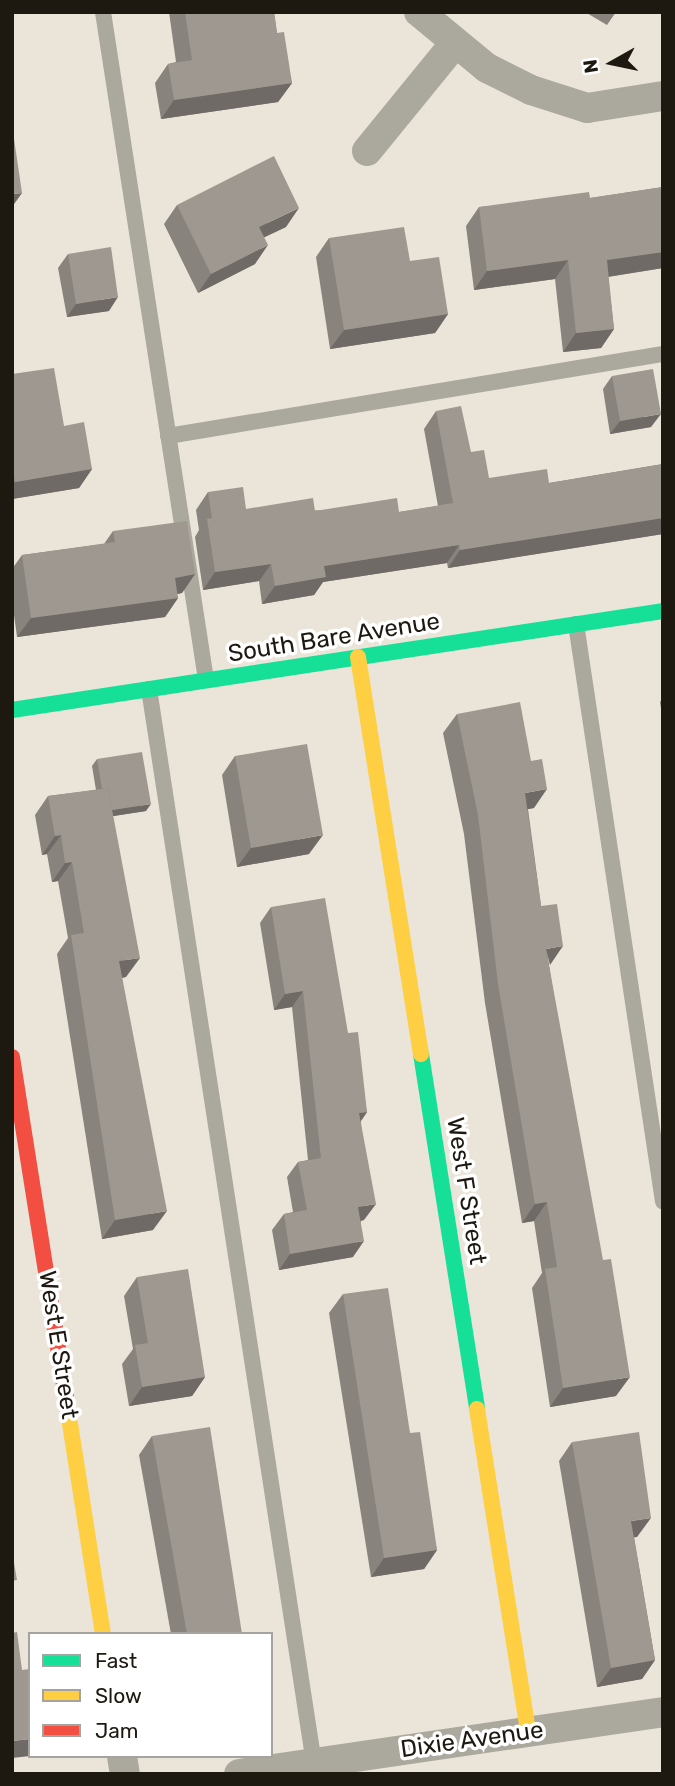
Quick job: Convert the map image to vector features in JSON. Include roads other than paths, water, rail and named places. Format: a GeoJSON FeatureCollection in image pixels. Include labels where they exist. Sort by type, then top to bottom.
{"type":"FeatureCollection","features":[{"type":"Feature","properties":{"kind":"street"},"geometry":{"type":"LineString","coordinates":[[419,12],[487,68],[531,90],[587,108],[663,96]]}},
{"type":"Feature","properties":{"kind":"street"},"geometry":{"type":"LineString","coordinates":[[368,151],[455,43]]}},
{"type":"Feature","properties":{"kind":"street","name":"South Bare Avenue"},"geometry":{"type":"LineString","coordinates":[[12,710],[663,611]]}},
{"type":"Feature","properties":{"kind":"street","name":"West F Street"},"geometry":{"type":"LineString","coordinates":[[358,657],[528,1732]]}},
{"type":"Feature","properties":{"kind":"street","name":"West E Street"},"geometry":{"type":"LineString","coordinates":[[12,1056],[103,1632]]}},
{"type":"Feature","properties":{"kind":"street","name":"Dixie Avenue"},"geometry":{"type":"LineString","coordinates":[[239,1774],[663,1712]]}},
{"type":"Feature","properties":{"kind":"lane"},"geometry":{"type":"LineString","coordinates":[[103,12],[206,680]]}},
{"type":"Feature","properties":{"kind":"lane"},"geometry":{"type":"LineString","coordinates":[[168,436],[663,355]]}},
{"type":"Feature","properties":{"kind":"lane"},"geometry":{"type":"LineString","coordinates":[[576,624],[663,1201]]}},
{"type":"Feature","properties":{"kind":"lane"},"geometry":{"type":"LineString","coordinates":[[149,689],[314,1763]]}}]}
